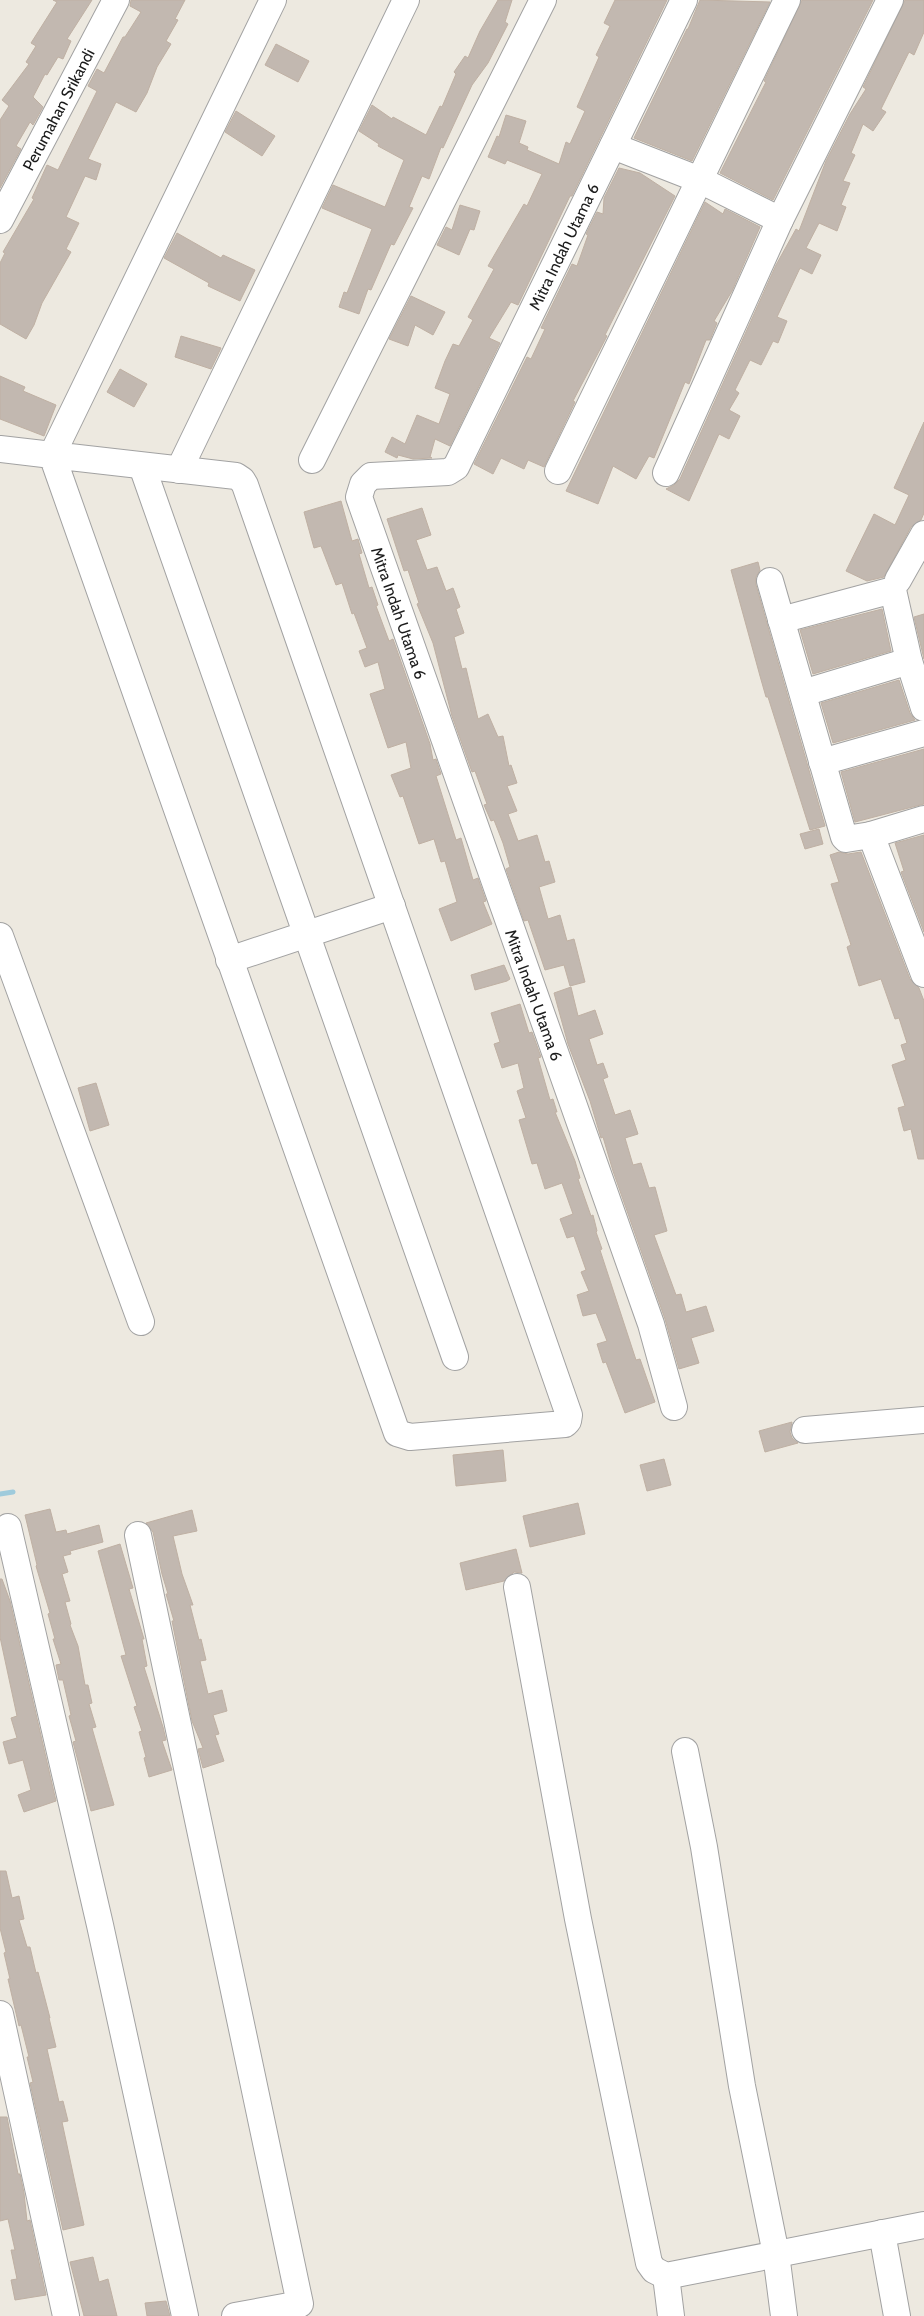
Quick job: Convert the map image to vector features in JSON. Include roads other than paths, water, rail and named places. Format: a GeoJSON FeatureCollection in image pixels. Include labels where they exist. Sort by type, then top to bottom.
{"type":"FeatureCollection","features":[{"type":"Feature","properties":{"kind":"street","name":"Perumahan Srikandi"},"geometry":{"type":"LineString","coordinates":[[0,220],[116,0]]}},
{"type":"Feature","properties":{"kind":"street"},"geometry":{"type":"LineString","coordinates":[[0,450],[52,455],[236,476],[245,485],[569,1415],[568,1421],[565,1424],[410,1438],[397,1433],[52,455],[273,0]]}},
{"type":"Feature","properties":{"kind":"street"},"geometry":{"type":"LineString","coordinates":[[178,470],[406,0]]}},
{"type":"Feature","properties":{"kind":"street"},"geometry":{"type":"LineString","coordinates":[[312,460],[543,0]]}},
{"type":"Feature","properties":{"kind":"street","name":"Mitra Indah Utama 6"},"geometry":{"type":"LineString","coordinates":[[674,1407],[651,1324],[359,498],[363,484],[371,476],[448,472],[456,467],[684,0]]}},
{"type":"Feature","properties":{"kind":"street"},"geometry":{"type":"LineString","coordinates":[[558,471],[787,0]]}},
{"type":"Feature","properties":{"kind":"street"},"geometry":{"type":"LineString","coordinates":[[666,473],[780,220],[890,0]]}},
{"type":"Feature","properties":{"kind":"street"},"geometry":{"type":"LineString","coordinates":[[613,146],[700,180],[780,220]]}},
{"type":"Feature","properties":{"kind":"street"},"geometry":{"type":"LineString","coordinates":[[142,466],[455,1357]]}},
{"type":"Feature","properties":{"kind":"street"},"geometry":{"type":"LineString","coordinates":[[898,580],[924,534]]}},
{"type":"Feature","properties":{"kind":"street"},"geometry":{"type":"LineString","coordinates":[[770,581],[844,837],[851,839],[871,835],[924,819]]}},
{"type":"Feature","properties":{"kind":"street"},"geometry":{"type":"LineString","coordinates":[[781,620],[893,590],[909,661],[924,708]]}},
{"type":"Feature","properties":{"kind":"street"},"geometry":{"type":"LineString","coordinates":[[803,693],[909,661]]}},
{"type":"Feature","properties":{"kind":"street"},"geometry":{"type":"LineString","coordinates":[[822,762],[924,733]]}},
{"type":"Feature","properties":{"kind":"street"},"geometry":{"type":"LineString","coordinates":[[871,835],[924,974]]}},
{"type":"Feature","properties":{"kind":"street"},"geometry":{"type":"LineString","coordinates":[[229,960],[392,906]]}},
{"type":"Feature","properties":{"kind":"street"},"geometry":{"type":"LineString","coordinates":[[0,936],[142,1322]]}},
{"type":"Feature","properties":{"kind":"street"},"geometry":{"type":"LineString","coordinates":[[805,1430],[922,1421]]}},
{"type":"Feature","properties":{"kind":"street"},"geometry":{"type":"LineString","coordinates":[[8,1526],[100,1925],[185,2316]]}},
{"type":"Feature","properties":{"kind":"street"},"geometry":{"type":"LineString","coordinates":[[138,1535],[300,2304],[235,2316]]}},
{"type":"Feature","properties":{"kind":"street"},"geometry":{"type":"LineString","coordinates":[[517,1587],[578,1919],[646,2255],[654,2270],[666,2276],[924,2225]]}},
{"type":"Feature","properties":{"kind":"street"},"geometry":{"type":"LineString","coordinates":[[685,1751],[704,1847],[742,2086],[776,2254],[784,2316]]}},
{"type":"Feature","properties":{"kind":"street"},"geometry":{"type":"LineString","coordinates":[[0,2014],[66,2316]]}},
{"type":"Feature","properties":{"kind":"street"},"geometry":{"type":"LineString","coordinates":[[882,2233],[897,2316]]}},
{"type":"Feature","properties":{"kind":"street"},"geometry":{"type":"LineString","coordinates":[[666,2276],[671,2316]]}},
{"type":"Feature","properties":{"kind":"waterway"},"geometry":{"type":"LineString","coordinates":[[0,1494],[13,1492]]}}]}
